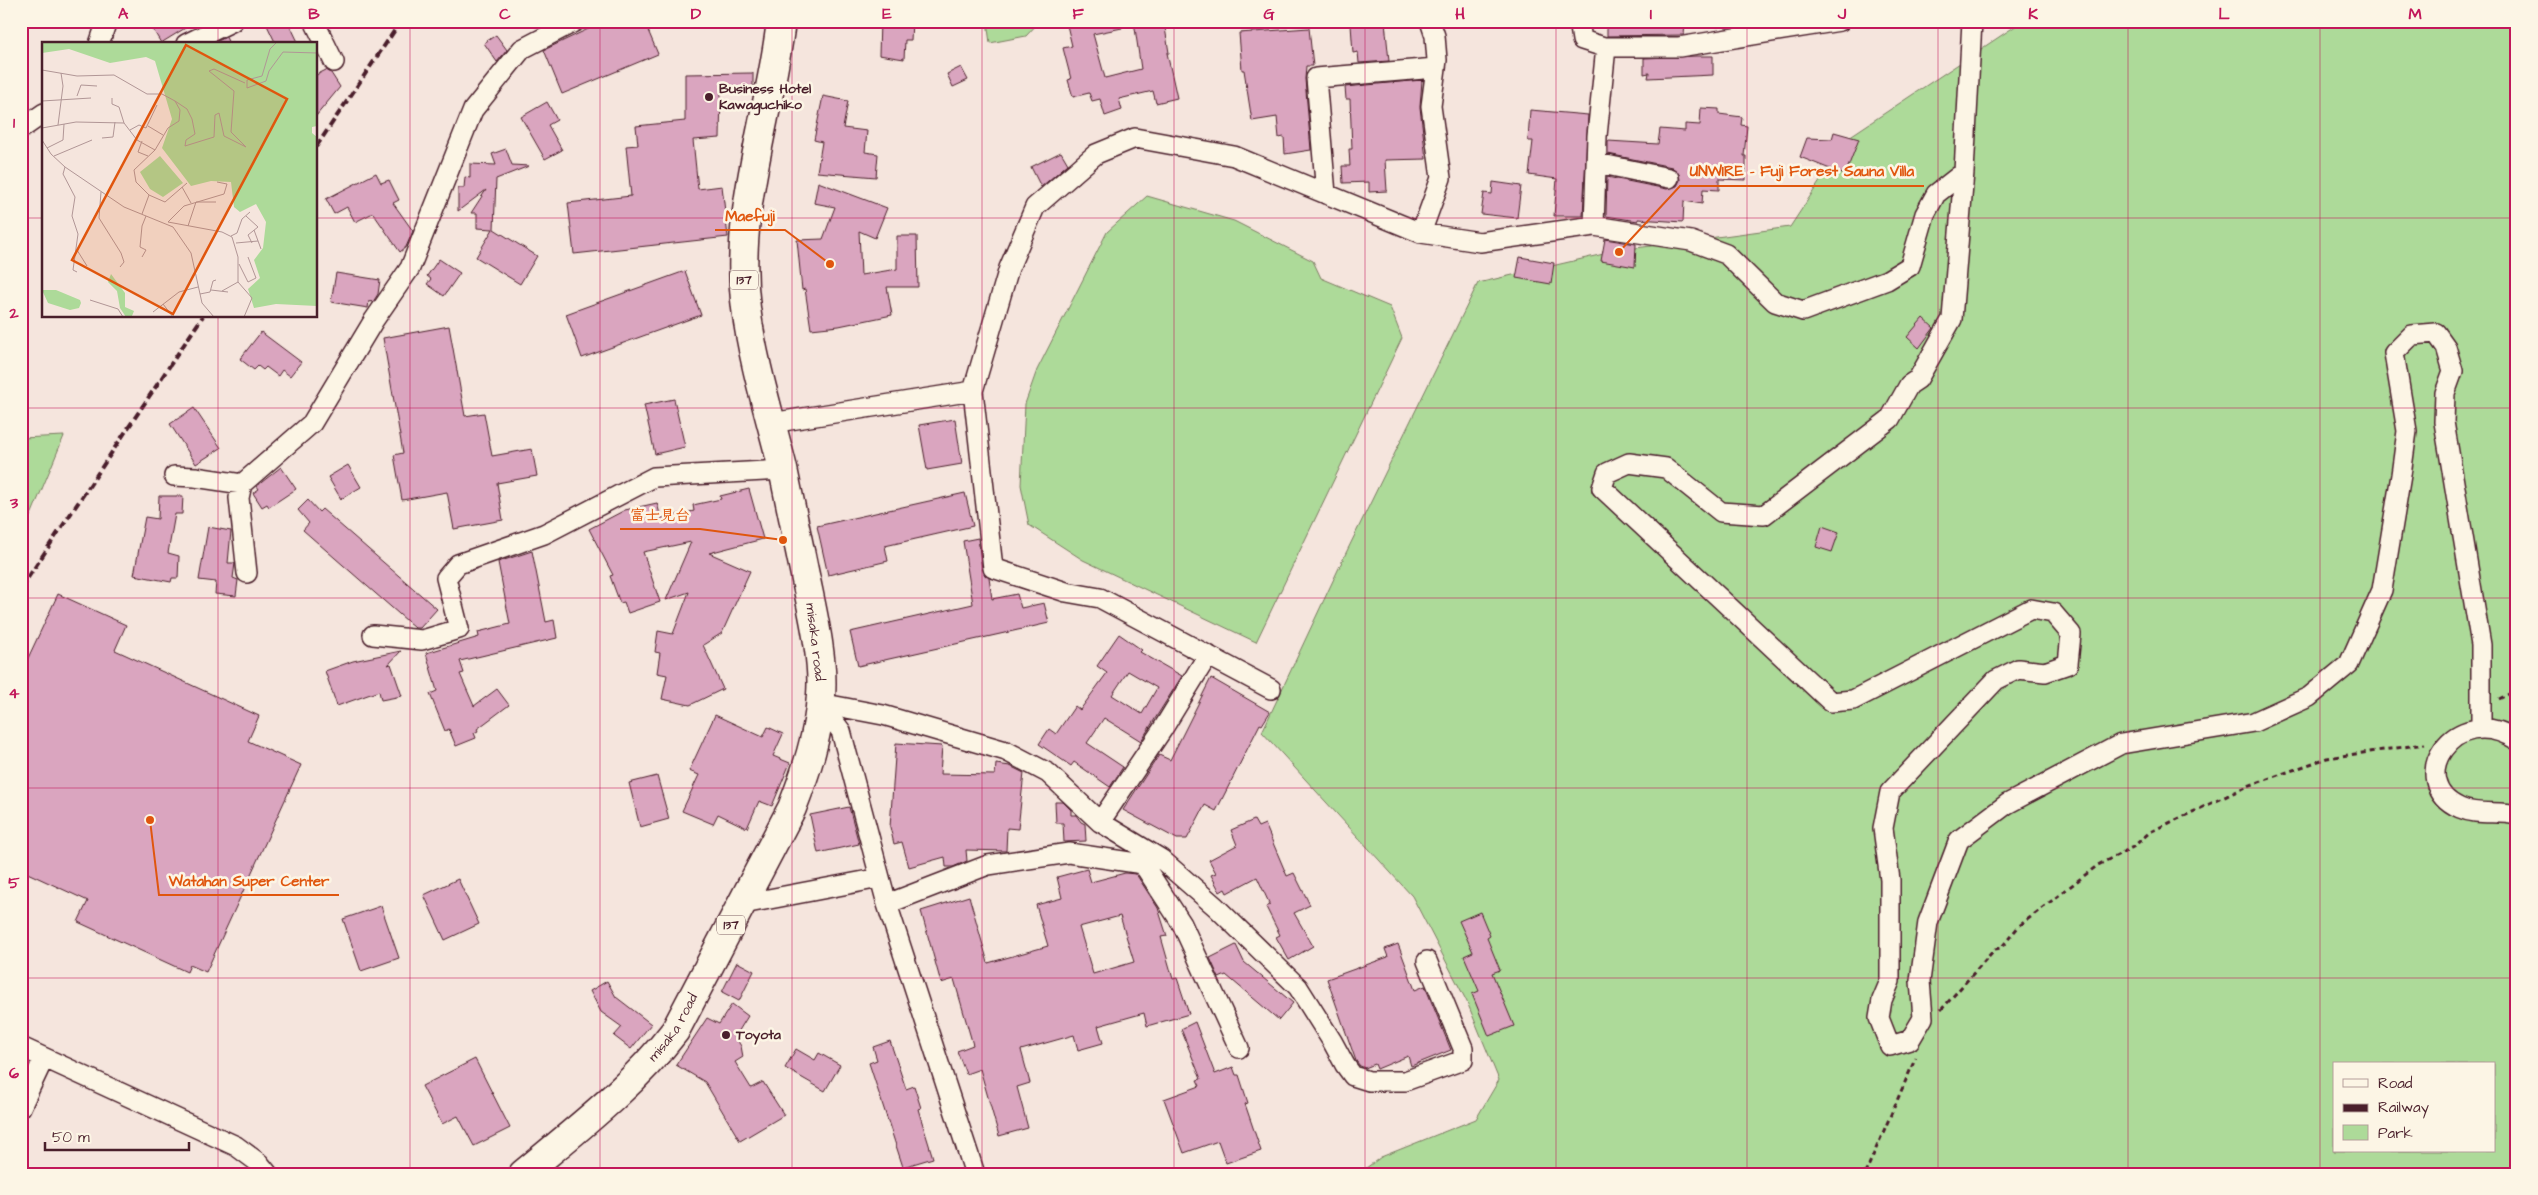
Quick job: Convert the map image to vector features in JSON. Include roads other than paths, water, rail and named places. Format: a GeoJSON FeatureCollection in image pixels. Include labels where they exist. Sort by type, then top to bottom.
{"type":"FeatureCollection","features":[{"type":"Feature","properties":{"kind":"highway","name":"misaka road"},"geometry":{"type":"LineString","coordinates":[[523,1174],[615,1096],[652,1061],[675,1031],[792,808],[806,771],[822,694],[813,617],[783,470],[746,308],[743,262],[746,217],[776,62],[781,21]]}},
{"type":"Feature","properties":{"kind":"street"},"geometry":{"type":"LineString","coordinates":[[100,42],[107,21]]}},
{"type":"Feature","properties":{"kind":"street"},"geometry":{"type":"LineString","coordinates":[[190,42],[233,21]]}},
{"type":"Feature","properties":{"kind":"street"},"geometry":{"type":"LineString","coordinates":[[314,21],[334,62]]}},
{"type":"Feature","properties":{"kind":"street"},"geometry":{"type":"LineString","coordinates":[[247,573],[238,498],[242,484],[312,422],[374,320],[410,268],[473,110],[522,49],[576,21]]}},
{"type":"Feature","properties":{"kind":"street"},"geometry":{"type":"LineString","coordinates":[[1421,233],[1441,178],[1431,106],[1436,68],[1434,36],[1430,21]]}},
{"type":"Feature","properties":{"kind":"street"},"geometry":{"type":"LineString","coordinates":[[1579,21],[1582,40],[1606,46],[1679,47],[1840,21]]}},
{"type":"Feature","properties":{"kind":"street"},"geometry":{"type":"LineString","coordinates":[[1972,21],[1964,172],[1952,320],[1918,379],[1910,385],[1890,419],[1764,514],[1721,512],[1666,468],[1629,463],[1607,474],[1602,488],[1831,702],[1853,700],[2031,608],[2053,613],[2071,634],[2068,664],[2045,672],[2018,669],[1996,680],[1890,792],[1883,828],[1890,880],[1892,935],[1890,981],[1882,1000],[1879,1018],[1890,1046],[1910,1040],[1924,1018],[1920,981],[1928,922],[1959,840],[2007,804],[2121,744],[2254,722],[2309,697],[2349,664],[2382,590],[2408,431],[2394,353],[2412,335],[2436,333],[2446,347],[2453,371],[2445,393],[2444,422],[2481,645],[2481,729]]}},
{"type":"Feature","properties":{"kind":"street"},"geometry":{"type":"LineString","coordinates":[[1594,226],[1597,136],[1606,46]]}},
{"type":"Feature","properties":{"kind":"street"},"geometry":{"type":"LineString","coordinates":[[1326,194],[1316,78],[1436,68]]}},
{"type":"Feature","properties":{"kind":"street"},"geometry":{"type":"LineString","coordinates":[[21,130],[42,114]]}},
{"type":"Feature","properties":{"kind":"street"},"geometry":{"type":"LineString","coordinates":[[1271,689],[1100,598],[1066,592],[993,568],[973,391],[1009,268],[1035,207],[1096,154],[1135,138],[1234,156],[1421,233],[1480,242],[1594,226],[1691,241],[1726,254],[1775,302],[1803,311],[1887,280],[1910,266],[1924,214],[1932,200],[1936,194],[1964,172]]}},
{"type":"Feature","properties":{"kind":"street"},"geometry":{"type":"LineString","coordinates":[[1596,163],[1669,178]]}},
{"type":"Feature","properties":{"kind":"street"},"geometry":{"type":"LineString","coordinates":[[771,423],[973,391]]}},
{"type":"Feature","properties":{"kind":"street"},"geometry":{"type":"LineString","coordinates":[[373,635],[422,640],[459,629],[446,578],[458,564],[544,534],[654,476],[783,470]]}},
{"type":"Feature","properties":{"kind":"street"},"geometry":{"type":"LineString","coordinates":[[174,476],[242,484]]}},
{"type":"Feature","properties":{"kind":"street"},"geometry":{"type":"LineString","coordinates":[[1100,822],[1162,730],[1208,655]]}},
{"type":"Feature","properties":{"kind":"street"},"geometry":{"type":"LineString","coordinates":[[820,703],[884,715],[1006,751],[1048,773],[1100,822],[1162,859],[1216,907],[1298,986],[1353,1076],[1369,1080],[1405,1080],[1463,1060],[1463,1048],[1428,960]]}},
{"type":"Feature","properties":{"kind":"street"},"geometry":{"type":"LineString","coordinates":[[820,703],[841,731],[887,904],[975,1174]]}},
{"type":"Feature","properties":{"kind":"street"},"geometry":{"type":"LineString","coordinates":[[2517,740],[2490,730],[2481,729],[2461,732],[2448,741],[2438,755],[2435,769],[2438,785],[2444,797],[2460,808],[2479,812],[2505,812],[2517,815]]}},
{"type":"Feature","properties":{"kind":"street"},"geometry":{"type":"LineString","coordinates":[[887,904],[988,865],[1069,853],[1143,864],[1182,924],[1239,1048]]}},
{"type":"Feature","properties":{"kind":"street"},"geometry":{"type":"LineString","coordinates":[[742,904],[880,878]]}},
{"type":"Feature","properties":{"kind":"street"},"geometry":{"type":"LineString","coordinates":[[21,1047],[236,1146],[259,1163],[268,1174]]}},
{"type":"Feature","properties":{"kind":"street"},"geometry":{"type":"LineString","coordinates":[[21,1107],[44,1058]]}},
{"type":"Feature","properties":{"kind":"railway"},"geometry":{"type":"LineString","coordinates":[[318,144],[401,21]]}},
{"type":"Feature","properties":{"kind":"railway"},"geometry":{"type":"LineString","coordinates":[[21,588],[202,318]]}},
{"type":"Feature","properties":{"kind":"place","name":"Business Hotel Kawaguchiko"},"geometry":{"type":"Point","coordinates":[709,97]}},
{"type":"Feature","properties":{"kind":"place","name":"UNWIRE - Fuji Forest Sauna Villa"},"geometry":{"type":"Point","coordinates":[1619,252]}},
{"type":"Feature","properties":{"kind":"place","name":"Maefuji"},"geometry":{"type":"Point","coordinates":[830,264]}},
{"type":"Feature","properties":{"kind":"place","name":"富士見台"},"geometry":{"type":"Point","coordinates":[783,540]}},
{"type":"Feature","properties":{"kind":"place","name":"Watahan Super Center"},"geometry":{"type":"Point","coordinates":[150,820]}},
{"type":"Feature","properties":{"kind":"place","name":"Toyota"},"geometry":{"type":"Point","coordinates":[726,1035]}}]}
